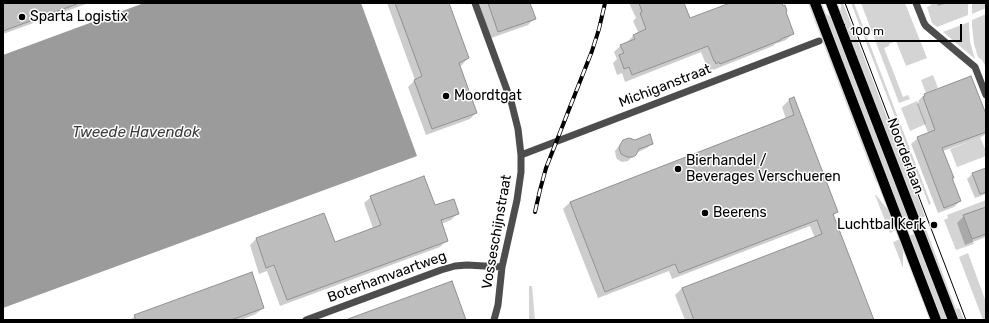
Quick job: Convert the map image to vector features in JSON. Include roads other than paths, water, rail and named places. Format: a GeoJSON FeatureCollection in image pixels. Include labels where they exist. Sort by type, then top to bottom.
{"type":"FeatureCollection","features":[{"type":"Feature","properties":{"kind":"main road"},"geometry":{"type":"LineString","coordinates":[[815,3],[936,320]]}},
{"type":"Feature","properties":{"kind":"main road","name":"Noorderlaan"},"geometry":{"type":"LineString","coordinates":[[831,3],[953,320]]}},
{"type":"Feature","properties":{"kind":"street","name":"Vosseschijnstraat"},"geometry":{"type":"LineString","coordinates":[[475,3],[511,101],[518,129],[521,155],[521,172],[517,200],[502,267],[498,305],[494,320]]}},
{"type":"Feature","properties":{"kind":"street"},"geometry":{"type":"LineString","coordinates":[[916,3],[926,26],[975,67],[986,95]]}},
{"type":"Feature","properties":{"kind":"street","name":"Michiganstraat"},"geometry":{"type":"LineString","coordinates":[[521,155],[819,41]]}},
{"type":"Feature","properties":{"kind":"street","name":"Boterhamvaartweg"},"geometry":{"type":"LineString","coordinates":[[306,320],[455,266],[466,265],[502,267]]}},
{"type":"Feature","properties":{"kind":"street","name":"Vosseschijnstraat"},"geometry":{"type":"LineString","coordinates":[[498,305],[500,320]]}},
{"type":"Feature","properties":{"kind":"water","name":"Tweede Havendok"},"geometry":{"type":"Polygon","coordinates":[[[144,3],[361,3],[417,156],[3,308],[3,55],[144,3]]]}},
{"type":"Feature","properties":{"kind":"tram line"},"geometry":{"type":"LineString","coordinates":[[845,3],[966,320]]}},
{"type":"Feature","properties":{"kind":"railway"},"geometry":{"type":"LineString","coordinates":[[535,212],[546,168],[592,51],[605,3]]}},
{"type":"Feature","properties":{"kind":"place","name":"Sparta Logistix"},"geometry":{"type":"Point","coordinates":[22,17]}},
{"type":"Feature","properties":{"kind":"place","name":"Moordtgat"},"geometry":{"type":"Point","coordinates":[446,96]}},
{"type":"Feature","properties":{"kind":"place","name":"Bierhandel / Beverages Verschueren"},"geometry":{"type":"Point","coordinates":[678,169]}},
{"type":"Feature","properties":{"kind":"place","name":"Beerens"},"geometry":{"type":"Point","coordinates":[705,213]}},
{"type":"Feature","properties":{"kind":"place","name":"Luchtbal Kerk"},"geometry":{"type":"Point","coordinates":[934,225]}}]}
